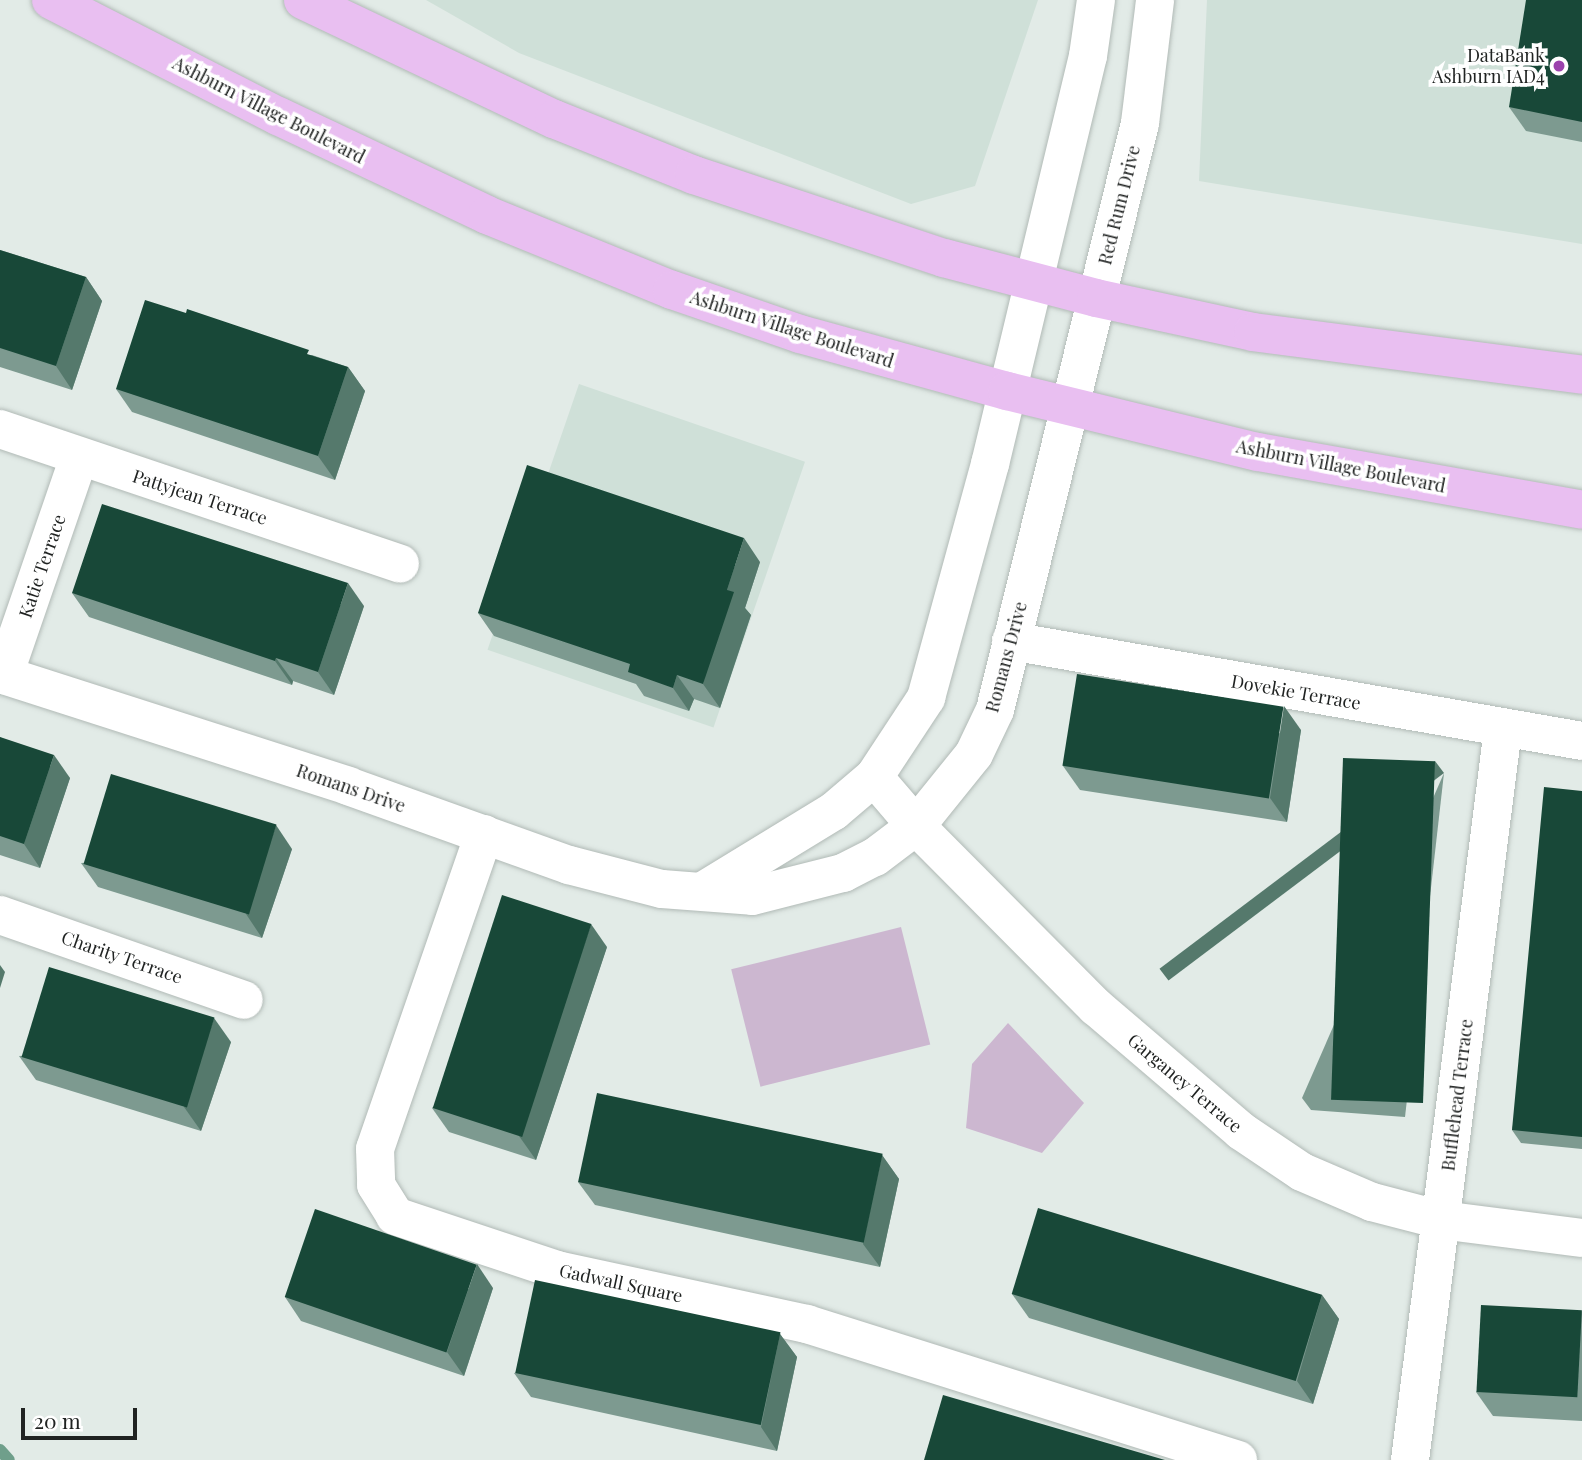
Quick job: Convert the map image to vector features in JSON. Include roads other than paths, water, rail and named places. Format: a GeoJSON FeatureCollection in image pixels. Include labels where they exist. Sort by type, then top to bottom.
{"type":"FeatureCollection","features":[{"type":"Feature","properties":{"kind":"main road","name":"Ashburn Village Boulevard"},"geometry":{"type":"LineString","coordinates":[[51,0],[390,170],[567,248],[800,334],[1068,407],[1258,452],[1582,510]]}},
{"type":"Feature","properties":{"kind":"main road"},"geometry":{"type":"LineString","coordinates":[[303,0],[542,114],[694,175],[944,258],[1096,298],[1253,332],[1582,375]]}},
{"type":"Feature","properties":{"kind":"street"},"geometry":{"type":"LineString","coordinates":[[703,891],[808,829],[874,777],[926,698],[1034,282],[1088,56],[1096,0]]}},
{"type":"Feature","properties":{"kind":"street","name":"Red Rum Drive"},"geometry":{"type":"LineString","coordinates":[[1068,407],[1140,123],[1155,0]]}},
{"type":"Feature","properties":{"kind":"street","name":"Romans Drive"},"geometry":{"type":"LineString","coordinates":[[2,674],[484,834],[569,865],[662,889],[752,896],[843,873],[875,857],[916,826],[974,754],[995,710],[1068,407]]}},
{"type":"Feature","properties":{"kind":"street","name":"Pattyjean Terrace"},"geometry":{"type":"LineString","coordinates":[[0,429],[400,564]]}},
{"type":"Feature","properties":{"kind":"street","name":"Katie Terrace"},"geometry":{"type":"LineString","coordinates":[[2,674],[79,457]]}},
{"type":"Feature","properties":{"kind":"street","name":"Dovekie Terrace"},"geometry":{"type":"LineString","coordinates":[[1011,641],[1582,741]]}},
{"type":"Feature","properties":{"kind":"street","name":"Bufflehead Terrace"},"geometry":{"type":"LineString","coordinates":[[1410,1460],[1503,729]]}},
{"type":"Feature","properties":{"kind":"street","name":"Garganey Terrace"},"geometry":{"type":"LineString","coordinates":[[874,777],[916,826],[1096,1007],[1241,1131],[1301,1172],[1372,1202],[1441,1220],[1582,1238]]}},
{"type":"Feature","properties":{"kind":"street","name":"Gadwall Square"},"geometry":{"type":"LineString","coordinates":[[484,834],[375,1149],[376,1185],[395,1216],[557,1270],[807,1324],[1238,1460]]}},
{"type":"Feature","properties":{"kind":"street","name":"Charity Terrace"},"geometry":{"type":"LineString","coordinates":[[0,915],[244,1000]]}},
{"type":"Feature","properties":{"kind":"waterway"},"geometry":{"type":"LineString","coordinates":[[0,1450],[9,1460]]}},
{"type":"Feature","properties":{"kind":"place","name":"DataBank Ashburn IAD4"},"geometry":{"type":"Point","coordinates":[1559,66]}}]}
